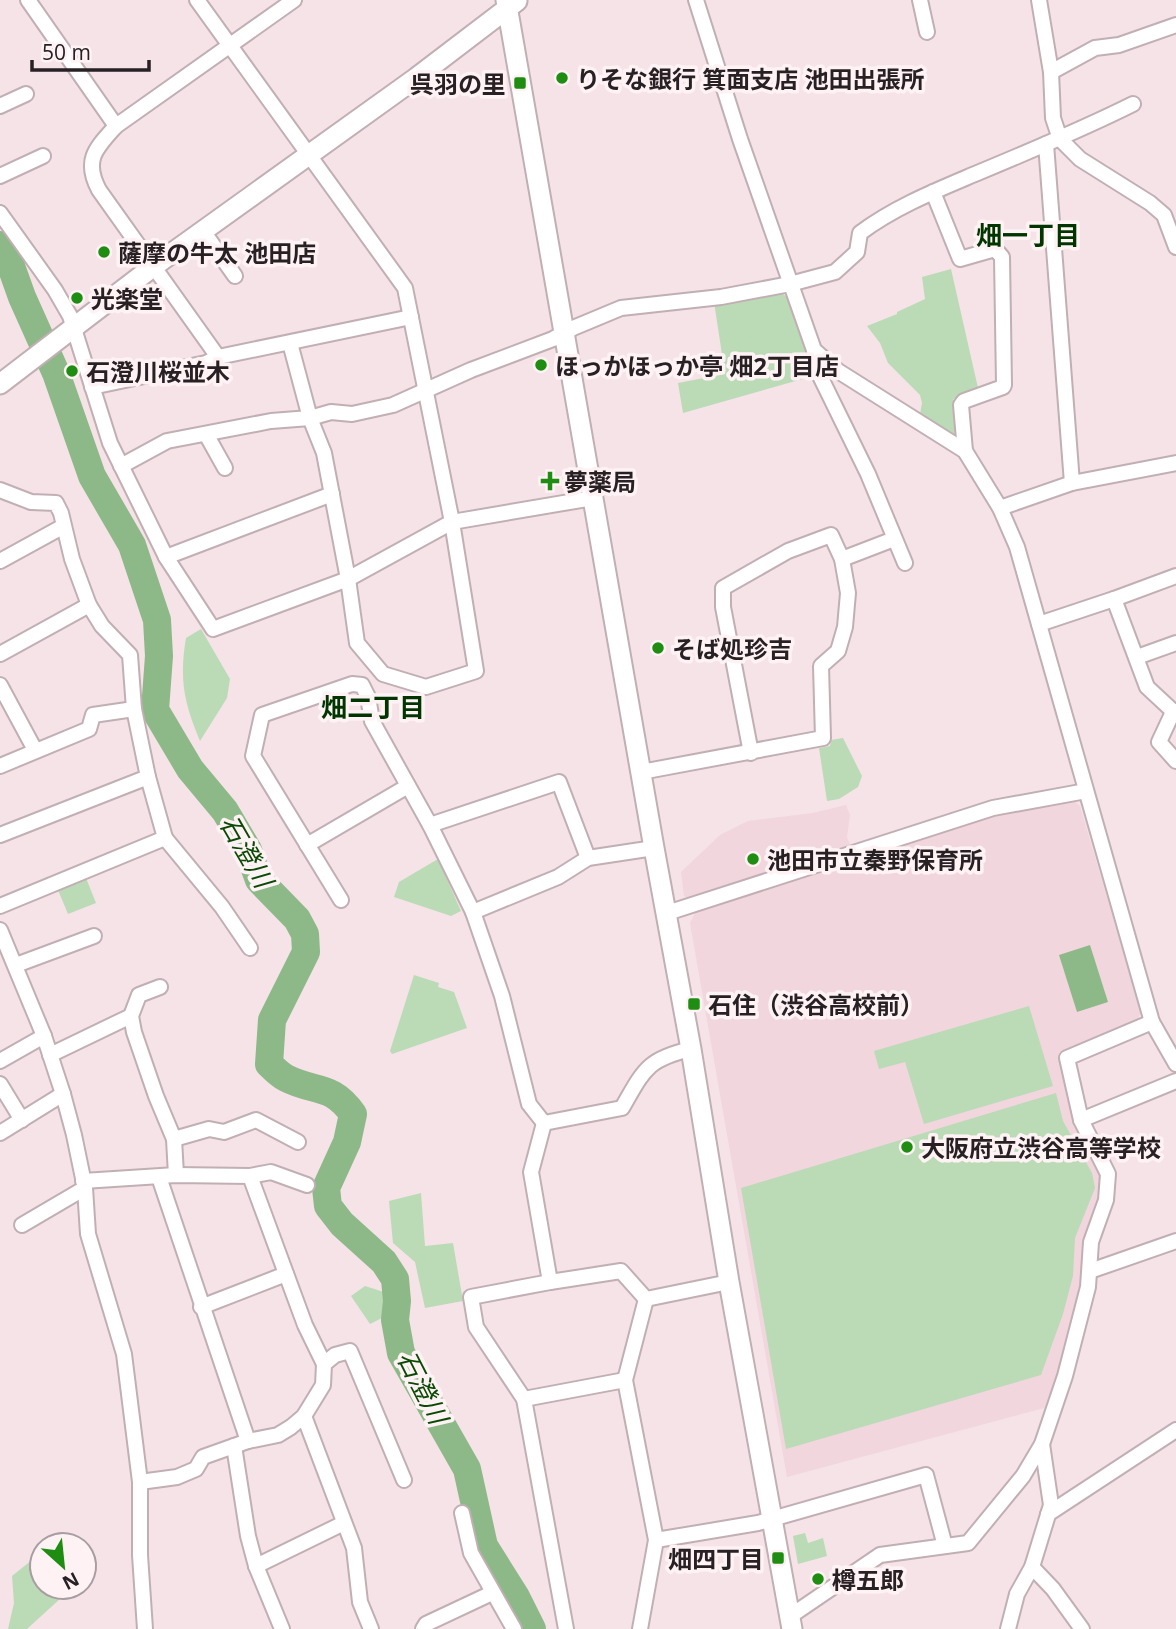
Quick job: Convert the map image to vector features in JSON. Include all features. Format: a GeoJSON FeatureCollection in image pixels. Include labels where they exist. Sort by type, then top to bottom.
{"type":"FeatureCollection","features":[{"type":"Feature","properties":{"kind":"street"},"geometry":{"type":"LineString","coordinates":[[27,0],[116,126]]}},
{"type":"Feature","properties":{"kind":"street"},"geometry":{"type":"LineString","coordinates":[[197,0],[405,288],[452,522],[476,671],[426,687],[383,674],[357,643],[324,453],[310,418],[290,342]]}},
{"type":"Feature","properties":{"kind":"street"},"geometry":{"type":"LineString","coordinates":[[218,357],[99,190],[92,176],[91,165],[96,147],[116,126],[294,0]]}},
{"type":"Feature","properties":{"kind":"street"},"geometry":{"type":"LineString","coordinates":[[696,0],[740,139],[814,350],[819,374],[868,474],[905,563]]}},
{"type":"Feature","properties":{"kind":"street"},"geometry":{"type":"LineString","coordinates":[[920,0],[927,32]]}},
{"type":"Feature","properties":{"kind":"street"},"geometry":{"type":"LineString","coordinates":[[1039,0],[1051,72],[1072,483]]}},
{"type":"Feature","properties":{"kind":"street"},"geometry":{"type":"LineString","coordinates":[[0,384],[154,266],[416,78],[511,3],[564,333],[790,1623],[880,1555],[968,1543],[1023,1476],[1041,1444],[1065,1376],[1088,1287],[1091,1242],[1106,1200],[1108,1174],[1081,1119],[1067,1058],[1152,1022]]}},
{"type":"Feature","properties":{"kind":"street"},"geometry":{"type":"LineString","coordinates":[[1051,72],[1095,48],[1119,45],[1176,25]]}},
{"type":"Feature","properties":{"kind":"street"},"geometry":{"type":"LineString","coordinates":[[0,106],[26,94]]}},
{"type":"Feature","properties":{"kind":"street"},"geometry":{"type":"LineString","coordinates":[[121,466],[167,441],[271,421],[310,418],[331,412],[352,414],[393,405],[621,308],[722,296],[790,284],[835,272],[857,252],[860,233],[882,216],[1133,104]]}},
{"type":"Feature","properties":{"kind":"street"},"geometry":{"type":"LineString","coordinates":[[1053,141],[1150,202],[1164,215],[1176,247]]}},
{"type":"Feature","properties":{"kind":"street"},"geometry":{"type":"LineString","coordinates":[[0,176],[43,156]]}},
{"type":"Feature","properties":{"kind":"street"},"geometry":{"type":"LineString","coordinates":[[933,192],[960,259],[995,249],[1002,257],[1004,385],[964,401],[961,405],[965,451]]}},
{"type":"Feature","properties":{"kind":"street"},"geometry":{"type":"LineString","coordinates":[[0,213],[55,290],[70,316],[68,332],[92,387],[110,443],[166,557],[213,629],[348,579],[452,522],[593,498]]}},
{"type":"Feature","properties":{"kind":"street"},"geometry":{"type":"LineString","coordinates":[[203,231],[235,276]]}},
{"type":"Feature","properties":{"kind":"street"},"geometry":{"type":"LineString","coordinates":[[92,387],[206,363],[218,357],[411,317]]}},
{"type":"Feature","properties":{"kind":"street"},"geometry":{"type":"LineString","coordinates":[[814,350],[838,371],[965,451],[1000,508],[1017,547],[1152,1022],[1176,1063]]}},
{"type":"Feature","properties":{"kind":"street"},"geometry":{"type":"LineString","coordinates":[[206,434],[225,468]]}},
{"type":"Feature","properties":{"kind":"street"},"geometry":{"type":"LineString","coordinates":[[1000,508],[1072,483],[1176,463]]}},
{"type":"Feature","properties":{"kind":"street"},"geometry":{"type":"LineString","coordinates":[[0,491],[31,502],[55,503],[61,513],[62,527],[89,605],[102,626],[130,655],[134,709],[148,777],[165,838],[222,907],[250,947]]}},
{"type":"Feature","properties":{"kind":"street"},"geometry":{"type":"LineString","coordinates":[[166,557],[332,494]]}},
{"type":"Feature","properties":{"kind":"street"},"geometry":{"type":"LineString","coordinates":[[0,561],[62,527]]}},
{"type":"Feature","properties":{"kind":"street"},"geometry":{"type":"LineString","coordinates":[[641,772],[751,753],[822,738],[821,666],[838,651],[845,627],[848,593],[842,559],[831,535],[788,551],[723,588],[723,607],[751,753]]}},
{"type":"Feature","properties":{"kind":"street"},"geometry":{"type":"LineString","coordinates":[[842,559],[894,539]]}},
{"type":"Feature","properties":{"kind":"street"},"geometry":{"type":"LineString","coordinates":[[1038,624],[1176,576]]}},
{"type":"Feature","properties":{"kind":"street"},"geometry":{"type":"LineString","coordinates":[[1114,599],[1147,687],[1175,712],[1159,742],[1176,761]]}},
{"type":"Feature","properties":{"kind":"street"},"geometry":{"type":"LineString","coordinates":[[0,654],[89,605]]}},
{"type":"Feature","properties":{"kind":"street"},"geometry":{"type":"LineString","coordinates":[[1137,657],[1176,643]]}},
{"type":"Feature","properties":{"kind":"street"},"geometry":{"type":"LineString","coordinates":[[341,900],[253,756],[262,715],[352,684],[362,685],[368,697],[372,721],[473,912],[502,996],[529,1104],[544,1124]]}},
{"type":"Feature","properties":{"kind":"street"},"geometry":{"type":"LineString","coordinates":[[0,685],[35,750]]}},
{"type":"Feature","properties":{"kind":"street"},"geometry":{"type":"LineString","coordinates":[[0,766],[89,729],[93,715],[134,709]]}},
{"type":"Feature","properties":{"kind":"street"},"geometry":{"type":"LineString","coordinates":[[0,835],[148,777]]}},
{"type":"Feature","properties":{"kind":"street"},"geometry":{"type":"LineString","coordinates":[[429,825],[559,782],[588,858]]}},
{"type":"Feature","properties":{"kind":"street"},"geometry":{"type":"LineString","coordinates":[[307,845],[408,786]]}},
{"type":"Feature","properties":{"kind":"street"},"geometry":{"type":"LineString","coordinates":[[667,913],[993,808],[1086,791]]}},
{"type":"Feature","properties":{"kind":"street"},"geometry":{"type":"LineString","coordinates":[[0,905],[165,838]]}},
{"type":"Feature","properties":{"kind":"street"},"geometry":{"type":"LineString","coordinates":[[473,912],[558,877],[588,858],[654,848]]}},
{"type":"Feature","properties":{"kind":"street"},"geometry":{"type":"LineString","coordinates":[[0,930],[44,1036],[62,1094],[84,1185],[88,1234],[124,1354],[139,1482],[145,1629]]}},
{"type":"Feature","properties":{"kind":"street"},"geometry":{"type":"LineString","coordinates":[[16,965],[94,936]]}},
{"type":"Feature","properties":{"kind":"street"},"geometry":{"type":"LineString","coordinates":[[160,987],[139,995],[131,1016],[156,1096],[174,1139],[176,1175]]}},
{"type":"Feature","properties":{"kind":"street"},"geometry":{"type":"LineString","coordinates":[[50,1055],[131,1016]]}},
{"type":"Feature","properties":{"kind":"street"},"geometry":{"type":"LineString","coordinates":[[0,1061],[44,1036]]}},
{"type":"Feature","properties":{"kind":"street"},"geometry":{"type":"LineString","coordinates":[[544,1124],[622,1108],[646,1067],[668,1054],[691,1049]]}},
{"type":"Feature","properties":{"kind":"street"},"geometry":{"type":"LineString","coordinates":[[1081,1119],[1176,1081]]}},
{"type":"Feature","properties":{"kind":"street"},"geometry":{"type":"LineString","coordinates":[[0,1084],[22,1120]]}},
{"type":"Feature","properties":{"kind":"street"},"geometry":{"type":"LineString","coordinates":[[0,1133],[62,1094]]}},
{"type":"Feature","properties":{"kind":"street"},"geometry":{"type":"LineString","coordinates":[[174,1139],[209,1129],[224,1132],[256,1120],[298,1142]]}},
{"type":"Feature","properties":{"kind":"street"},"geometry":{"type":"LineString","coordinates":[[544,1124],[531,1172],[550,1282]]}},
{"type":"Feature","properties":{"kind":"street"},"geometry":{"type":"LineString","coordinates":[[22,1225],[84,1185],[176,1175],[250,1176],[271,1172],[307,1185]]}},
{"type":"Feature","properties":{"kind":"street"},"geometry":{"type":"LineString","coordinates":[[139,1482],[177,1477],[197,1469],[203,1457],[241,1443],[278,1436],[304,1416],[323,1385],[324,1364],[305,1325],[250,1176]]}},
{"type":"Feature","properties":{"kind":"street"},"geometry":{"type":"LineString","coordinates":[[159,1177],[241,1443],[248,1536],[256,1566],[282,1629]]}},
{"type":"Feature","properties":{"kind":"street"},"geometry":{"type":"LineString","coordinates":[[1090,1271],[1176,1241]]}},
{"type":"Feature","properties":{"kind":"street"},"geometry":{"type":"LineString","coordinates":[[565,1629],[524,1399],[476,1327],[471,1297],[621,1271],[646,1299]]}},
{"type":"Feature","properties":{"kind":"street"},"geometry":{"type":"LineString","coordinates":[[201,1307],[286,1274]]}},
{"type":"Feature","properties":{"kind":"street"},"geometry":{"type":"LineString","coordinates":[[646,1299],[729,1283]]}},
{"type":"Feature","properties":{"kind":"street"},"geometry":{"type":"LineString","coordinates":[[640,1629],[656,1540],[625,1380],[646,1299]]}},
{"type":"Feature","properties":{"kind":"street"},"geometry":{"type":"LineString","coordinates":[[324,1364],[335,1355],[350,1351],[404,1480]]}},
{"type":"Feature","properties":{"kind":"street"},"geometry":{"type":"LineString","coordinates":[[524,1399],[625,1380]]}},
{"type":"Feature","properties":{"kind":"street"},"geometry":{"type":"LineString","coordinates":[[304,1416],[354,1548],[360,1602],[371,1629]]}},
{"type":"Feature","properties":{"kind":"street"},"geometry":{"type":"LineString","coordinates":[[1048,1514],[1176,1430]]}},
{"type":"Feature","properties":{"kind":"street"},"geometry":{"type":"LineString","coordinates":[[1008,1629],[1017,1594],[1032,1567],[1051,1505],[1041,1444]]}},
{"type":"Feature","properties":{"kind":"street"},"geometry":{"type":"LineString","coordinates":[[656,1540],[758,1523],[926,1475],[945,1546]]}},
{"type":"Feature","properties":{"kind":"street"},"geometry":{"type":"LineString","coordinates":[[462,1513],[471,1553],[514,1629]]}},
{"type":"Feature","properties":{"kind":"street"},"geometry":{"type":"LineString","coordinates":[[256,1566],[344,1523]]}},
{"type":"Feature","properties":{"kind":"street"},"geometry":{"type":"LineString","coordinates":[[1032,1567],[1053,1589],[1082,1629]]}},
{"type":"Feature","properties":{"kind":"street"},"geometry":{"type":"LineString","coordinates":[[423,1629],[426,1624],[492,1593]]}},
{"type":"Feature","properties":{"kind":"shaded area"},"geometry":{"type":"Polygon","coordinates":[[[951,269],[978,388],[953,399],[960,429],[954,434],[920,414],[920,395],[888,363],[880,343],[867,326],[925,299],[922,277],[951,269]]]}},
{"type":"Feature","properties":{"kind":"shaded area"},"geometry":{"type":"Polygon","coordinates":[[[780,292],[790,299],[813,376],[683,413],[678,383],[725,374],[714,302],[780,292]]]}},
{"type":"Feature","properties":{"kind":"shaded area"},"geometry":{"type":"Polygon","coordinates":[[[201,629],[230,679],[227,698],[200,741],[184,691],[183,666],[186,638],[201,629]]]}},
{"type":"Feature","properties":{"kind":"shaded area"},"geometry":{"type":"Polygon","coordinates":[[[843,738],[862,776],[858,787],[839,799],[827,801],[819,748],[830,746],[831,740],[843,738]]]}},
{"type":"Feature","properties":{"kind":"shaded area","name":"大阪府立渋谷高等学校"},"geometry":{"type":"Polygon","coordinates":[[[1073,800],[1080,806],[1141,1012],[1138,1019],[1059,1053],[1072,1119],[1100,1176],[1098,1195],[1084,1239],[1082,1275],[1058,1374],[1044,1408],[787,1477],[690,923],[696,911],[994,816],[1073,800]]]}},
{"type":"Feature","properties":{"kind":"shaded area","name":"池田市立秦野保育所"},"geometry":{"type":"Polygon","coordinates":[[[846,805],[850,815],[847,837],[850,845],[689,899],[684,896],[681,872],[720,835],[748,821],[813,813],[846,805]]]}},
{"type":"Feature","properties":{"kind":"shaded area"},"geometry":{"type":"Polygon","coordinates":[[[438,859],[461,911],[451,916],[394,897],[399,882],[438,859]]]}},
{"type":"Feature","properties":{"kind":"shaded area"},"geometry":{"type":"Polygon","coordinates":[[[86,878],[96,903],[68,914],[58,890],[86,878]]]}},
{"type":"Feature","properties":{"kind":"shaded area"},"geometry":{"type":"Polygon","coordinates":[[[1090,945],[1108,1002],[1077,1012],[1059,955],[1090,945]]]}},
{"type":"Feature","properties":{"kind":"shaded area"},"geometry":{"type":"Polygon","coordinates":[[[414,975],[439,983],[438,987],[454,992],[467,1028],[392,1054],[390,1051],[414,975]]]}},
{"type":"Feature","properties":{"kind":"shaded area"},"geometry":{"type":"Polygon","coordinates":[[[1029,1006],[1053,1086],[924,1124],[905,1062],[879,1069],[874,1051],[1029,1006]]]}},
{"type":"Feature","properties":{"kind":"shaded area"},"geometry":{"type":"Polygon","coordinates":[[[1056,1093],[1063,1121],[1092,1173],[1095,1188],[1075,1238],[1073,1276],[1063,1314],[1041,1375],[786,1449],[741,1188],[1056,1093]]]}},
{"type":"Feature","properties":{"kind":"shaded area"},"geometry":{"type":"Polygon","coordinates":[[[421,1193],[425,1246],[453,1243],[463,1301],[425,1308],[415,1262],[393,1243],[389,1201],[421,1193]]]}},
{"type":"Feature","properties":{"kind":"shaded area"},"geometry":{"type":"Polygon","coordinates":[[[365,1286],[387,1293],[390,1314],[370,1324],[351,1296],[365,1286]]]}},
{"type":"Feature","properties":{"kind":"shaded area"},"geometry":{"type":"Polygon","coordinates":[[[805,1533],[808,1543],[823,1538],[827,1556],[798,1564],[793,1536],[805,1533]]]}},
{"type":"Feature","properties":{"kind":"shaded area"},"geometry":{"type":"Polygon","coordinates":[[[28,1563],[28,1601],[58,1601],[27,1629],[8,1629],[14,1603],[12,1576],[28,1563]]]}},
{"type":"Feature","properties":{"kind":"waterway","name":"石澄川"},"geometry":{"type":"LineString","coordinates":[[0,245],[7,255],[22,297],[56,373],[92,476],[132,545],[157,620],[159,656],[155,710],[190,769],[225,811],[248,850],[259,880],[297,919],[305,934],[306,952],[272,1020],[269,1064],[279,1074],[296,1083],[337,1097],[353,1114],[347,1142],[326,1188],[328,1206],[342,1224],[384,1262],[395,1279],[395,1320],[401,1353],[467,1469],[484,1546],[516,1597],[532,1629]]}},
{"type":"Feature","properties":{"kind":"place","name":"りそな銀行 箕面支店 池田出張所"},"geometry":{"type":"Point","coordinates":[562,78]}},
{"type":"Feature","properties":{"kind":"place","name":"呉羽の里"},"geometry":{"type":"Point","coordinates":[520,83]}},
{"type":"Feature","properties":{"kind":"place","name":"薩摩の牛太 池田店"},"geometry":{"type":"Point","coordinates":[104,252]}},
{"type":"Feature","properties":{"kind":"place","name":"光楽堂"},"geometry":{"type":"Point","coordinates":[77,298]}},
{"type":"Feature","properties":{"kind":"place","name":"ほっかほっか亭 畑2丁目店"},"geometry":{"type":"Point","coordinates":[541,365]}},
{"type":"Feature","properties":{"kind":"place","name":"石澄川桜並木"},"geometry":{"type":"Point","coordinates":[72,371]}},
{"type":"Feature","properties":{"kind":"place","name":"夢薬局"},"geometry":{"type":"Point","coordinates":[550,481]}},
{"type":"Feature","properties":{"kind":"place","name":"そば処珍吉"},"geometry":{"type":"Point","coordinates":[658,648]}},
{"type":"Feature","properties":{"kind":"place","name":"池田市立秦野保育所"},"geometry":{"type":"Point","coordinates":[753,859]}},
{"type":"Feature","properties":{"kind":"place","name":"石住（渋谷高校前）"},"geometry":{"type":"Point","coordinates":[694,1004]}},
{"type":"Feature","properties":{"kind":"place","name":"大阪府立渋谷高等学校"},"geometry":{"type":"Point","coordinates":[907,1147]}},
{"type":"Feature","properties":{"kind":"place","name":"畑四丁目"},"geometry":{"type":"Point","coordinates":[778,1558]}},
{"type":"Feature","properties":{"kind":"place","name":"樽五郎"},"geometry":{"type":"Point","coordinates":[818,1579]}},
{"type":"Feature","properties":{"kind":"district","name":"畑一丁目"},"geometry":{"type":"Point","coordinates":[1028,235]}},
{"type":"Feature","properties":{"kind":"district","name":"畑二丁目"},"geometry":{"type":"Point","coordinates":[373,707]}}]}
